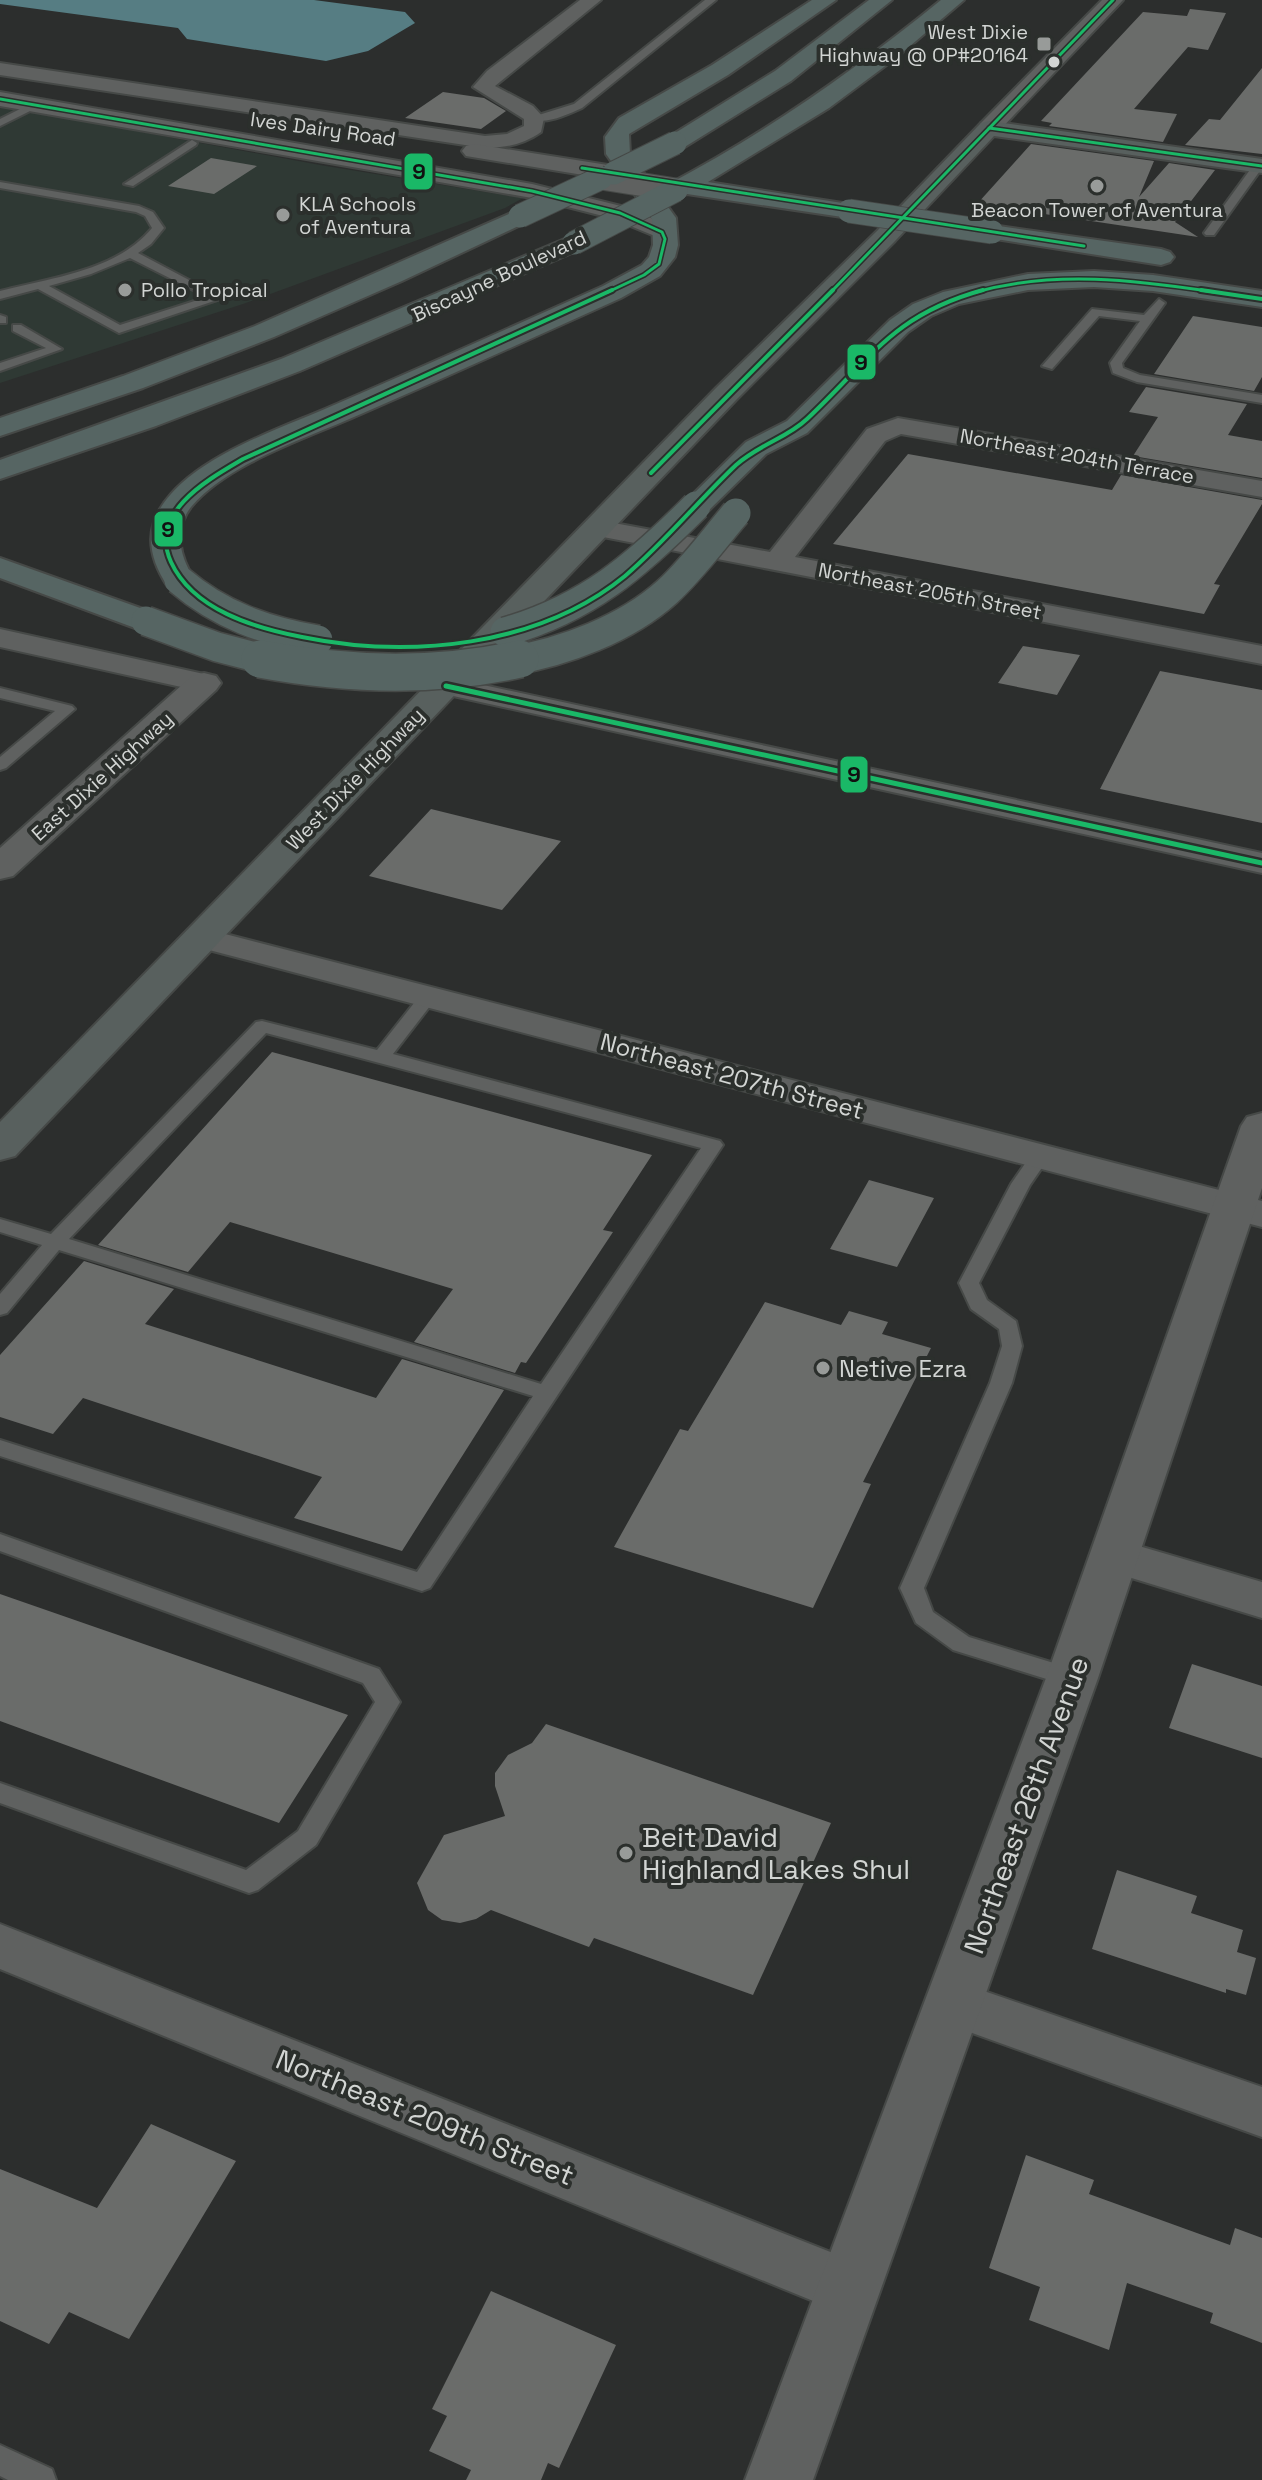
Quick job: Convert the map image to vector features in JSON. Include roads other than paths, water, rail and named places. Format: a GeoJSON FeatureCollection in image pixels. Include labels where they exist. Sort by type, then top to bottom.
{"type":"FeatureCollection","features":[{"type":"Feature","properties":{"kind":"main road"},"geometry":{"type":"LineString","coordinates":[[826,0],[720,70],[627,123],[616,134],[614,145],[618,154],[650,203],[664,218],[662,232],[665,249],[659,264],[644,275],[206,478],[174,509],[165,532],[165,554],[179,580],[196,597],[225,614],[300,637],[372,645],[470,639],[538,622],[591,599],[632,568],[756,448],[797,427],[899,326],[922,310],[969,292],[1028,282],[1094,279],[1153,283],[1262,299]]}},
{"type":"Feature","properties":{"kind":"main road","name":"Biscayne Boulevard"},"geometry":{"type":"LineString","coordinates":[[0,427],[279,327],[404,273],[607,176],[675,143],[783,76],[882,0]]}},
{"type":"Feature","properties":{"kind":"main road"},"geometry":{"type":"LineString","coordinates":[[738,167],[755,164],[759,145],[852,83],[954,0]]}},
{"type":"Feature","properties":{"kind":"main road"},"geometry":{"type":"LineString","coordinates":[[989,128],[1260,166]]}},
{"type":"Feature","properties":{"kind":"main road","name":"West Dixie Highway"},"geometry":{"type":"LineString","coordinates":[[0,1147],[989,128]]}},
{"type":"Feature","properties":{"kind":"main road"},"geometry":{"type":"LineString","coordinates":[[738,167],[767,188],[820,199],[849,211]]}},
{"type":"Feature","properties":{"kind":"main road","name":"Biscayne Boulevard"},"geometry":{"type":"LineString","coordinates":[[0,470],[316,356],[446,302],[574,243],[681,188],[738,167]]}},
{"type":"Feature","properties":{"kind":"main road","name":"Ives Dairy Road"},"geometry":{"type":"LineString","coordinates":[[681,188],[1191,262]]}},
{"type":"Feature","properties":{"kind":"main road"},"geometry":{"type":"LineString","coordinates":[[12,571],[209,645],[299,666],[406,672],[502,661],[562,646],[636,614],[677,581],[785,452],[797,427]]}},
{"type":"Feature","properties":{"kind":"street"},"geometry":{"type":"LineString","coordinates":[[0,69],[485,142],[507,142],[521,138],[534,128],[534,118],[526,110],[483,87],[494,75],[592,0]]}},
{"type":"Feature","properties":{"kind":"street","name":"West Dixie Highway"},"geometry":{"type":"LineString","coordinates":[[989,128],[1113,0]]}},
{"type":"Feature","properties":{"kind":"street","name":"Ives Dairy Road"},"geometry":{"type":"LineString","coordinates":[[0,80],[681,188]]}},
{"type":"Feature","properties":{"kind":"street","name":"Ives Dairy Road"},"geometry":{"type":"LineString","coordinates":[[0,87],[510,160]]}},
{"type":"Feature","properties":{"kind":"street","name":"Ives Dairy Road"},"geometry":{"type":"LineString","coordinates":[[0,99],[532,191],[620,213],[662,232]]}},
{"type":"Feature","properties":{"kind":"street","name":"Northeast 204th Terrace"},"geometry":{"type":"LineString","coordinates":[[777,562],[876,435],[891,426],[929,430],[1262,489]]}},
{"type":"Feature","properties":{"kind":"street","name":"Northeast 205th Street"},"geometry":{"type":"LineString","coordinates":[[598,528],[1262,655]]}},
{"type":"Feature","properties":{"kind":"street"},"geometry":{"type":"LineString","coordinates":[[2,640],[204,683]]}},
{"type":"Feature","properties":{"kind":"street","name":"East Dixie Highway"},"geometry":{"type":"LineString","coordinates":[[0,868],[204,683]]}},
{"type":"Feature","properties":{"kind":"street"},"geometry":{"type":"LineString","coordinates":[[446,686],[1262,863]]}},
{"type":"Feature","properties":{"kind":"street","name":"Northeast 207th Street"},"geometry":{"type":"LineString","coordinates":[[202,938],[1248,1211]]}},
{"type":"Feature","properties":{"kind":"street","name":"Northeast 26th Avenue"},"geometry":{"type":"LineString","coordinates":[[779,2480],[955,2004],[1115,1556],[1248,1211],[1262,1126]]}},
{"type":"Feature","properties":{"kind":"street"},"geometry":{"type":"LineString","coordinates":[[1115,1556],[1262,1600]]}},
{"type":"Feature","properties":{"kind":"street","name":"Northeast 209th Street"},"geometry":{"type":"LineString","coordinates":[[0,1946],[850,2288]]}},
{"type":"Feature","properties":{"kind":"street"},"geometry":{"type":"LineString","coordinates":[[955,2004],[1262,2112]]}},
{"type":"Feature","properties":{"kind":"lane"},"geometry":{"type":"LineString","coordinates":[[534,118],[560,114],[578,106],[711,0]]}},
{"type":"Feature","properties":{"kind":"lane"},"geometry":{"type":"LineString","coordinates":[[0,123],[34,105]]}},
{"type":"Feature","properties":{"kind":"lane"},"geometry":{"type":"LineString","coordinates":[[129,184],[192,143]]}},
{"type":"Feature","properties":{"kind":"lane"},"geometry":{"type":"LineString","coordinates":[[1210,233],[1260,166]]}},
{"type":"Feature","properties":{"kind":"lane"},"geometry":{"type":"LineString","coordinates":[[0,185],[125,205],[149,214],[158,228],[153,238],[131,254],[0,295]]}},
{"type":"Feature","properties":{"kind":"lane"},"geometry":{"type":"LineString","coordinates":[[37,284],[119,329],[217,298],[131,254]]}},
{"type":"Feature","properties":{"kind":"lane"},"geometry":{"type":"LineString","coordinates":[[1159,303],[1116,363],[1117,370],[1137,378],[1262,399]]}},
{"type":"Feature","properties":{"kind":"lane"},"geometry":{"type":"LineString","coordinates":[[1048,366],[1096,312],[1148,319]]}},
{"type":"Feature","properties":{"kind":"lane"},"geometry":{"type":"LineString","coordinates":[[0,367],[56,349],[17,328]]}},
{"type":"Feature","properties":{"kind":"lane"},"geometry":{"type":"LineString","coordinates":[[0,693],[67,709],[0,765]]}},
{"type":"Feature","properties":{"kind":"lane"},"geometry":{"type":"LineString","coordinates":[[381,1057],[428,997]]}},
{"type":"Feature","properties":{"kind":"lane"},"geometry":{"type":"LineString","coordinates":[[0,1308],[55,1242],[262,1026],[713,1145],[422,1582],[0,1448]]}},
{"type":"Feature","properties":{"kind":"lane"},"geometry":{"type":"LineString","coordinates":[[1040,1156],[1021,1184],[969,1283],[978,1304],[1009,1326],[1012,1346],[1001,1383],[912,1588],[924,1617],[961,1644],[1072,1678]]}},
{"type":"Feature","properties":{"kind":"lane"},"geometry":{"type":"LineString","coordinates":[[0,1225],[546,1393]]}},
{"type":"Feature","properties":{"kind":"lane"},"geometry":{"type":"LineString","coordinates":[[0,1542],[371,1676],[388,1702],[307,1838],[249,1882],[0,1793]]}},
{"type":"Feature","properties":{"kind":"lane"},"geometry":{"type":"LineString","coordinates":[[0,2460],[41,2480]]}},
{"type":"Feature","properties":{"kind":"water"},"geometry":{"type":"Polygon","coordinates":[[[0,0],[314,0],[405,12],[415,23],[368,51],[326,61],[187,39],[178,28],[0,4],[0,0]]]}},
{"type":"Feature","properties":{"kind":"place","name":"West Dixie Highway @ OP#20164"},"geometry":{"type":"Point","coordinates":[1044,44]}},
{"type":"Feature","properties":{"kind":"place","name":"Beacon Tower of Aventura"},"geometry":{"type":"Point","coordinates":[1097,186]}},
{"type":"Feature","properties":{"kind":"place","name":"KLA Schools of Aventura"},"geometry":{"type":"Point","coordinates":[283,215]}},
{"type":"Feature","properties":{"kind":"place","name":"Pollo Tropical"},"geometry":{"type":"Point","coordinates":[125,290]}},
{"type":"Feature","properties":{"kind":"place","name":"Netive Ezra"},"geometry":{"type":"Point","coordinates":[823,1368]}},
{"type":"Feature","properties":{"kind":"place","name":"Beit David Highland Lakes Shul"},"geometry":{"type":"Point","coordinates":[626,1853]}}]}
